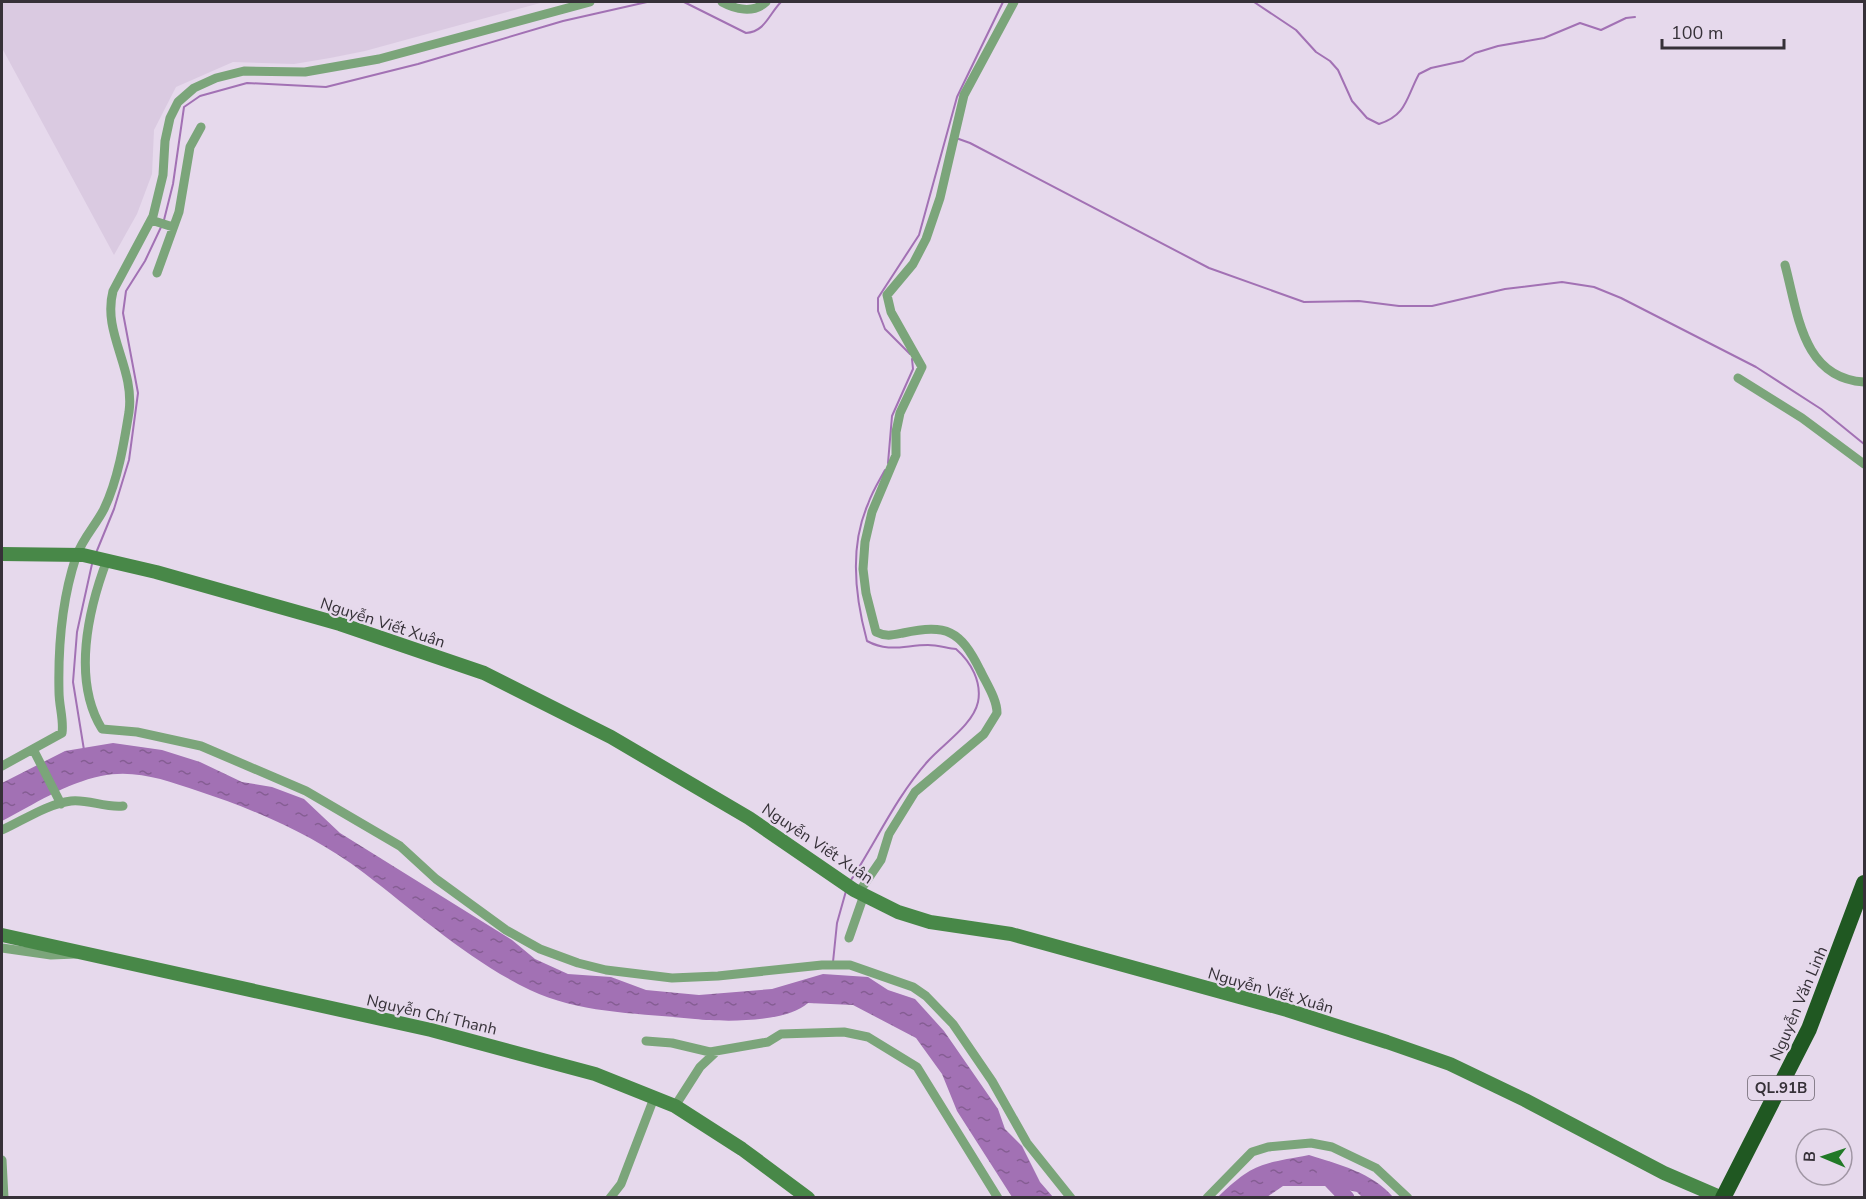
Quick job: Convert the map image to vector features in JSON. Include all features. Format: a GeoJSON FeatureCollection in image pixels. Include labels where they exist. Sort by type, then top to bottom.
{"type":"FeatureCollection","features":[{"type":"Feature","properties":{"kind":"highway","name":"Nguyễn Văn Linh"},"geometry":{"type":"LineString","coordinates":[[1722,1197],[1787,1075],[1833,970],[1864,883]]}},
{"type":"Feature","properties":{"kind":"street"},"geometry":{"type":"LineString","coordinates":[[2,766],[55,739],[63,730],[59,696],[62,630],[80,555],[104,510],[115,481],[129,411],[130,388],[126,368],[110,320],[110,304],[113,291],[154,221],[164,175],[165,141],[170,118],[184,95],[216,78],[244,71],[305,72],[379,60],[590,2]]}},
{"type":"Feature","properties":{"kind":"street"},"geometry":{"type":"LineString","coordinates":[[722,2],[743,9],[756,8],[766,2]]}},
{"type":"Feature","properties":{"kind":"street"},"geometry":{"type":"LineString","coordinates":[[849,938],[859,892],[881,860],[889,834],[915,792],[926,780],[980,738],[993,723],[997,707],[978,666],[961,640],[947,630],[928,628],[888,636],[876,632],[869,611],[863,569],[872,512],[896,455],[896,432],[900,413],[922,367],[891,312],[887,295],[913,264],[934,222],[964,95],[1014,2]]}},
{"type":"Feature","properties":{"kind":"street"},"geometry":{"type":"LineString","coordinates":[[157,273],[170,226],[182,200],[187,157],[194,136],[201,127]]}},
{"type":"Feature","properties":{"kind":"street"},"geometry":{"type":"LineString","coordinates":[[154,221],[170,226]]}},
{"type":"Feature","properties":{"kind":"street"},"geometry":{"type":"LineString","coordinates":[[1785,265],[1811,353],[1821,365],[1844,377],[1862,382]]}},
{"type":"Feature","properties":{"kind":"street"},"geometry":{"type":"LineString","coordinates":[[1738,378],[1802,418],[1864,464]]}},
{"type":"Feature","properties":{"kind":"street","name":"Nguyễn Viết Xuân"},"geometry":{"type":"LineString","coordinates":[[2,554],[52,553],[104,559],[340,624],[484,673],[530,694],[640,754],[750,818],[859,892],[916,919],[1011,934],[1287,1010],[1387,1042],[1450,1064],[1525,1100],[1664,1173],[1722,1197]]}},
{"type":"Feature","properties":{"kind":"street"},"geometry":{"type":"LineString","coordinates":[[104,559],[95,596],[87,648],[91,708],[102,729],[138,732],[201,746],[306,791],[399,846],[436,879],[506,930],[540,949],[572,961],[606,970],[672,978],[835,965],[867,969],[905,984],[926,996],[953,1024],[1027,1143],[1071,1197]]}},
{"type":"Feature","properties":{"kind":"street"},"geometry":{"type":"LineString","coordinates":[[33,749],[61,804]]}},
{"type":"Feature","properties":{"kind":"street"},"geometry":{"type":"LineString","coordinates":[[2,830],[32,814],[72,801],[108,807],[123,806]]}},
{"type":"Feature","properties":{"kind":"street","name":"Nguyễn Chí Thanh"},"geometry":{"type":"LineString","coordinates":[[2,935],[431,1030],[584,1071],[675,1106],[742,1149],[808,1197]]}},
{"type":"Feature","properties":{"kind":"street"},"geometry":{"type":"LineString","coordinates":[[2,948],[51,956],[70,956],[81,952]]}},
{"type":"Feature","properties":{"kind":"street"},"geometry":{"type":"LineString","coordinates":[[646,1041],[717,1052],[768,1042],[781,1034],[844,1032],[868,1037],[917,1067],[998,1197]]}},
{"type":"Feature","properties":{"kind":"street"},"geometry":{"type":"LineString","coordinates":[[675,1106],[700,1067],[717,1052]]}},
{"type":"Feature","properties":{"kind":"street"},"geometry":{"type":"LineString","coordinates":[[610,1197],[621,1184],[654,1098]]}},
{"type":"Feature","properties":{"kind":"street"},"geometry":{"type":"LineString","coordinates":[[1207,1197],[1252,1152],[1275,1146],[1311,1143],[1332,1147],[1376,1168],[1408,1197]]}},
{"type":"Feature","properties":{"kind":"street"},"geometry":{"type":"LineString","coordinates":[[2,1160],[4,1197]]}},
{"type":"Feature","properties":{"kind":"shaded area"},"geometry":{"type":"Polygon","coordinates":[[[2,2],[544,2],[365,51],[330,58],[294,64],[233,62],[176,87],[154,130],[152,174],[137,214],[114,255],[2,48],[2,2]]]}},
{"type":"Feature","properties":{"kind":"water"},"geometry":{"type":"Polygon","coordinates":[[[113,743],[162,750],[200,762],[242,782],[272,787],[304,799],[340,833],[512,940],[535,959],[568,974],[611,977],[646,990],[699,995],[772,989],[823,974],[868,977],[888,990],[915,999],[944,1031],[998,1109],[1005,1129],[1022,1146],[1040,1182],[1053,1197],[1012,1197],[957,1111],[942,1074],[916,1038],[853,1005],[808,1003],[798,1010],[770,1018],[722,1021],[611,1011],[549,998],[507,978],[464,951],[345,859],[305,835],[241,806],[150,777],[114,774],[88,779],[50,795],[2,821],[2,783],[65,751],[113,743]]]}},
{"type":"Feature","properties":{"kind":"water"},"geometry":{"type":"Polygon","coordinates":[[[1309,1155],[1365,1176],[1376,1182],[1393,1197],[1362,1197],[1357,1192],[1330,1186],[1283,1186],[1267,1197],[1218,1197],[1241,1177],[1259,1166],[1309,1155]]]}},
{"type":"Feature","properties":{"kind":"waterway"},"geometry":{"type":"LineString","coordinates":[[164,220],[173,184],[184,107],[200,96],[247,83],[326,87],[418,64],[563,21],[647,2]]}},
{"type":"Feature","properties":{"kind":"waterway"},"geometry":{"type":"LineString","coordinates":[[684,2],[746,33],[762,26],[781,2]]}},
{"type":"Feature","properties":{"kind":"waterway"},"geometry":{"type":"LineString","coordinates":[[910,354],[885,329],[878,311],[878,298],[919,235],[957,97],[1003,2]]}},
{"type":"Feature","properties":{"kind":"waterway"},"geometry":{"type":"LineString","coordinates":[[1254,2],[1296,30],[1316,52],[1330,61],[1338,70],[1352,101],[1367,118],[1379,124],[1401,111],[1419,74],[1431,68],[1463,61],[1475,53],[1498,46],[1544,38],[1580,23],[1601,30],[1626,18],[1635,17]]}},
{"type":"Feature","properties":{"kind":"waterway"},"geometry":{"type":"LineString","coordinates":[[956,138],[970,143],[1209,268],[1304,302],[1359,301],[1399,306],[1432,306],[1505,289],[1562,282],[1594,287],[1621,298],[1756,367],[1821,409],[1864,444]]}},
{"type":"Feature","properties":{"kind":"waterway"},"geometry":{"type":"LineString","coordinates":[[96,553],[114,509],[129,460],[138,393],[123,313],[126,291],[145,261],[162,225]]}},
{"type":"Feature","properties":{"kind":"waterway"},"geometry":{"type":"LineString","coordinates":[[888,463],[892,416],[913,369],[912,359]]}},
{"type":"Feature","properties":{"kind":"waterway"},"geometry":{"type":"LineString","coordinates":[[851,880],[896,804],[917,775],[970,719],[979,695],[974,673],[956,649],[935,645],[890,648],[867,641],[859,607],[856,555],[862,520],[885,470]]}},
{"type":"Feature","properties":{"kind":"waterway"},"geometry":{"type":"LineString","coordinates":[[84,750],[73,682],[77,632],[92,564]]}},
{"type":"Feature","properties":{"kind":"waterway"},"geometry":{"type":"LineString","coordinates":[[833,962],[837,923],[846,891]]}},
{"type":"Feature","properties":{"kind":"waterway"},"geometry":{"type":"LineString","coordinates":[[1324,1174],[1347,1198]]}}]}
